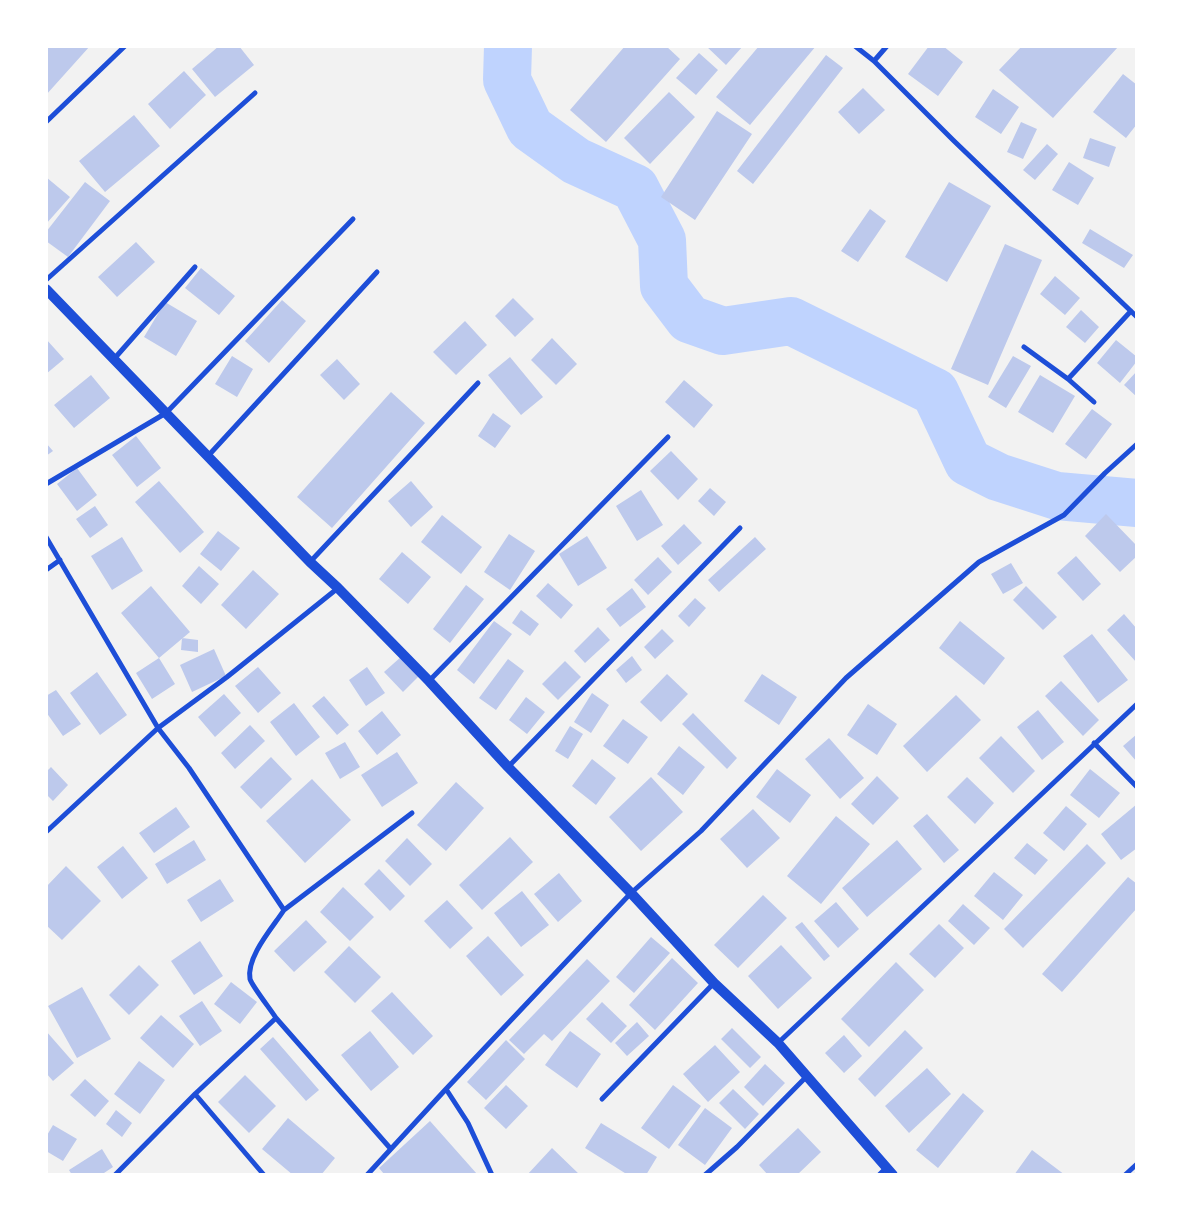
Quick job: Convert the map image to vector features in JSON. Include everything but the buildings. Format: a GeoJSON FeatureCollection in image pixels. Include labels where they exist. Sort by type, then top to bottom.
{"type":"FeatureCollection","features":[{"type":"Feature","properties":{"kind":"main road"},"geometry":{"type":"LineString","coordinates":[[46,289],[310,562],[430,681],[508,767],[631,893],[714,983],[778,1043],[886,1172]]}},
{"type":"Feature","properties":{"kind":"street"},"geometry":{"type":"LineString","coordinates":[[46,122],[125,46]]}},
{"type":"Feature","properties":{"kind":"street"},"geometry":{"type":"LineString","coordinates":[[855,46],[874,62],[1137,317]]}},
{"type":"Feature","properties":{"kind":"street"},"geometry":{"type":"LineString","coordinates":[[874,62],[886,46]]}},
{"type":"Feature","properties":{"kind":"street"},"geometry":{"type":"LineString","coordinates":[[46,280],[255,93]]}},
{"type":"Feature","properties":{"kind":"street"},"geometry":{"type":"LineString","coordinates":[[46,484],[166,413],[354,219]]}},
{"type":"Feature","properties":{"kind":"street"},"geometry":{"type":"LineString","coordinates":[[114,359],[195,267]]}},
{"type":"Feature","properties":{"kind":"street"},"geometry":{"type":"LineString","coordinates":[[208,456],[376,272]]}},
{"type":"Feature","properties":{"kind":"street"},"geometry":{"type":"LineString","coordinates":[[1068,379],[1131,311]]}},
{"type":"Feature","properties":{"kind":"street"},"geometry":{"type":"LineString","coordinates":[[1024,347],[1068,379],[1094,402]]}},
{"type":"Feature","properties":{"kind":"street"},"geometry":{"type":"LineString","coordinates":[[310,562],[478,383]]}},
{"type":"Feature","properties":{"kind":"street"},"geometry":{"type":"LineString","coordinates":[[430,681],[668,437]]}},
{"type":"Feature","properties":{"kind":"street"},"geometry":{"type":"LineString","coordinates":[[367,1175],[390,1148],[631,893],[701,831],[846,678],[979,562],[1064,515],[1105,473],[1137,444]]}},
{"type":"Feature","properties":{"kind":"street"},"geometry":{"type":"LineString","coordinates":[[508,767],[740,528]]}},
{"type":"Feature","properties":{"kind":"street"},"geometry":{"type":"LineString","coordinates":[[46,537],[158,728],[189,768],[284,910]]}},
{"type":"Feature","properties":{"kind":"street"},"geometry":{"type":"LineString","coordinates":[[46,570],[60,560]]}},
{"type":"Feature","properties":{"kind":"street"},"geometry":{"type":"LineString","coordinates":[[46,832],[158,728],[227,677],[338,588]]}},
{"type":"Feature","properties":{"kind":"street"},"geometry":{"type":"LineString","coordinates":[[778,1043],[1137,704]]}},
{"type":"Feature","properties":{"kind":"street"},"geometry":{"type":"LineString","coordinates":[[1094,743],[1137,787]]}},
{"type":"Feature","properties":{"kind":"street"},"geometry":{"type":"LineString","coordinates":[[390,1148],[276,1018],[250,980],[250,966],[254,954],[284,910],[412,813]]}},
{"type":"Feature","properties":{"kind":"street"},"geometry":{"type":"LineString","coordinates":[[602,1099],[714,983]]}},
{"type":"Feature","properties":{"kind":"street"},"geometry":{"type":"LineString","coordinates":[[115,1175],[195,1094],[276,1018]]}},
{"type":"Feature","properties":{"kind":"street"},"geometry":{"type":"LineString","coordinates":[[704,1175],[737,1147],[806,1076]]}},
{"type":"Feature","properties":{"kind":"street"},"geometry":{"type":"LineString","coordinates":[[446,1089],[468,1123],[490,1173]]}},
{"type":"Feature","properties":{"kind":"street"},"geometry":{"type":"LineString","coordinates":[[195,1094],[264,1175]]}},
{"type":"Feature","properties":{"kind":"street"},"geometry":{"type":"LineString","coordinates":[[1125,1175],[1137,1164]]}},
{"type":"Feature","properties":{"kind":"waterway"},"geometry":{"type":"LineString","coordinates":[[508,46],[507,80],[530,128],[576,161],[635,188],[662,240],[664,286],[689,319],[723,331],[791,321],[935,392],[968,462],[998,477],[1057,496],[1137,503]]}}]}
